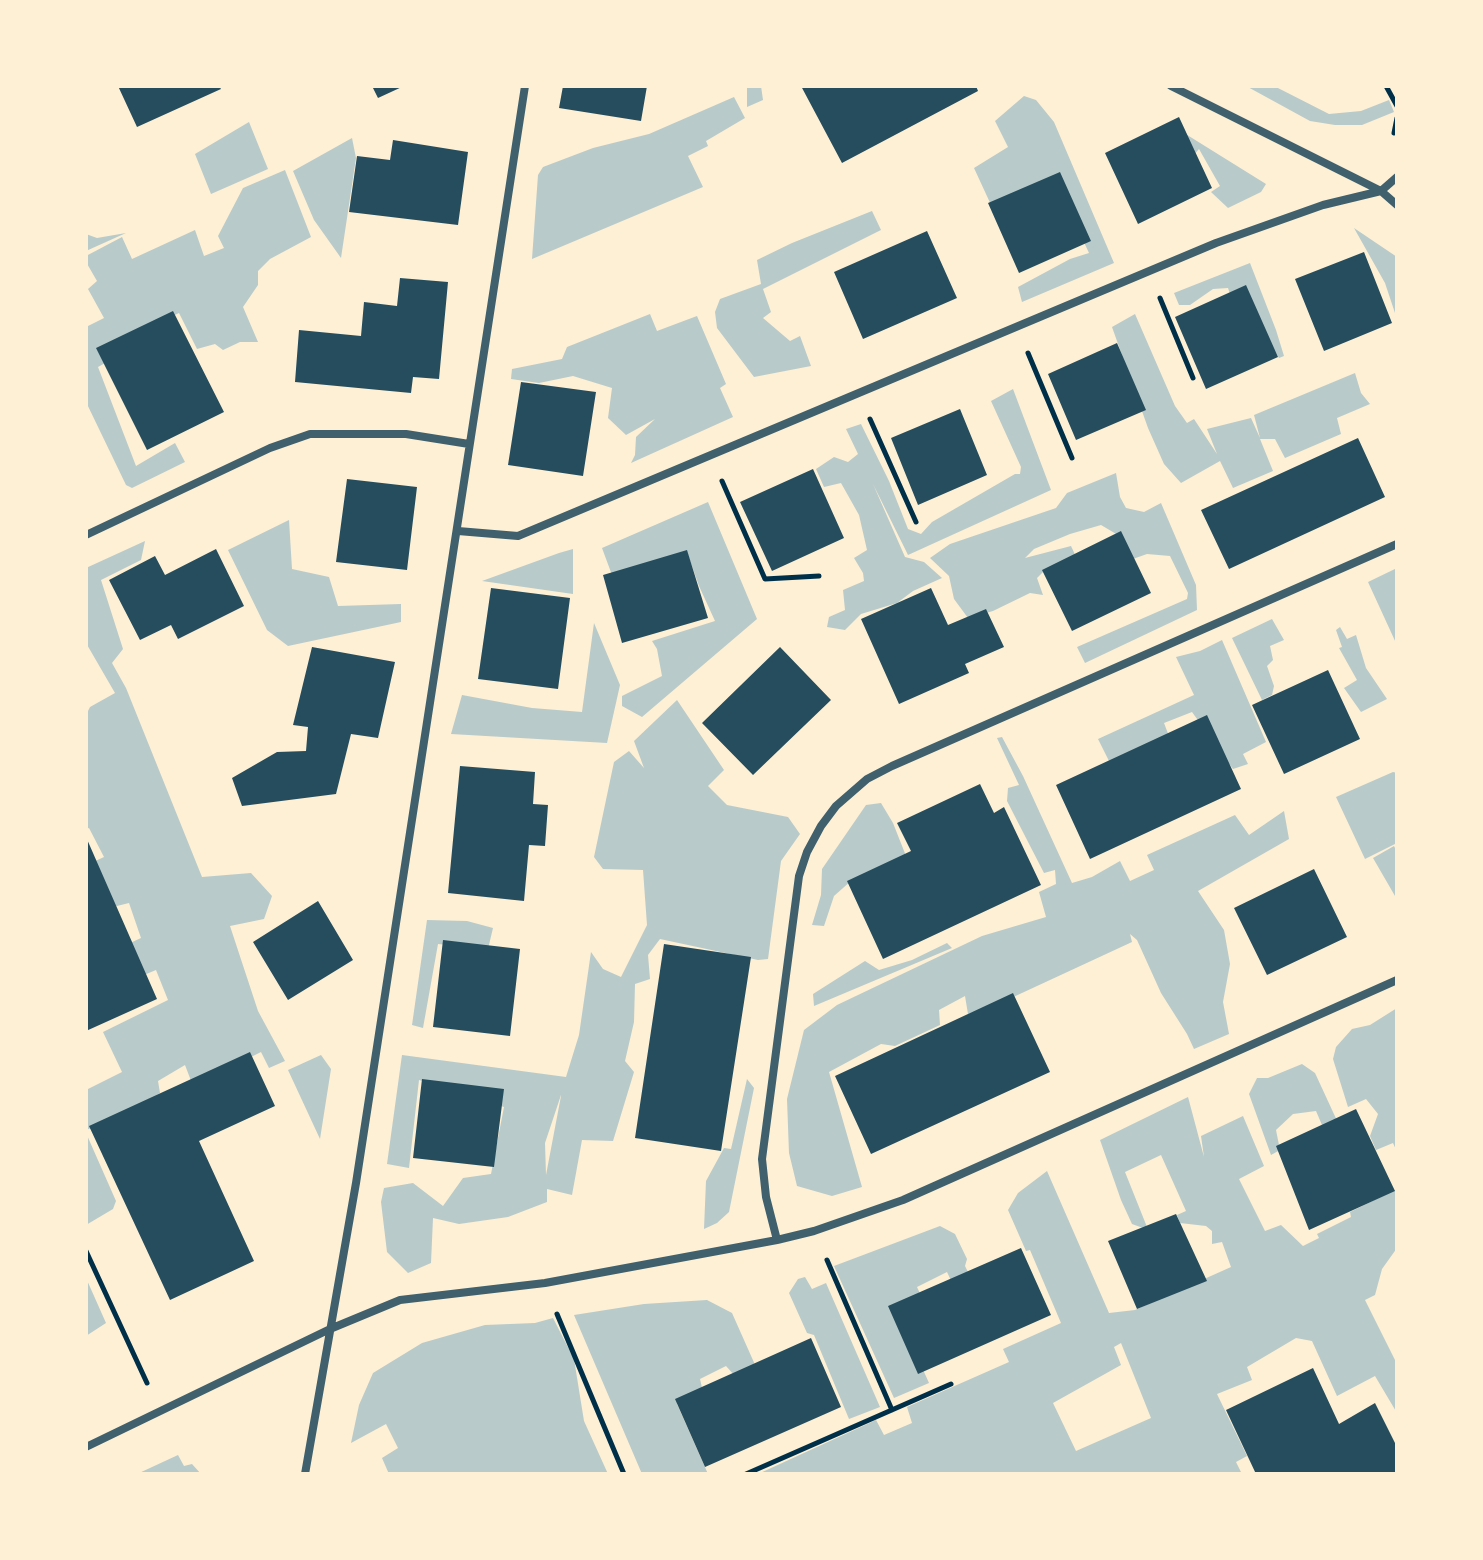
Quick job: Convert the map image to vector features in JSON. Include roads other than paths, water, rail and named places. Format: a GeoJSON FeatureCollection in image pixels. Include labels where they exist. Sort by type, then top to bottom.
{"type":"FeatureCollection","features":[{"type":"Feature","properties":{"kind":"street"},"geometry":{"type":"LineString","coordinates":[[305,1474],[349,1225],[525,86]]}},
{"type":"Feature","properties":{"kind":"street"},"geometry":{"type":"LineString","coordinates":[[1171,86],[1381,191],[1397,205]]}},
{"type":"Feature","properties":{"kind":"street"},"geometry":{"type":"LineString","coordinates":[[458,531],[518,536],[1216,243],[1323,205],[1381,191],[1397,177]]}},
{"type":"Feature","properties":{"kind":"street"},"geometry":{"type":"LineString","coordinates":[[86,535],[270,448],[310,434],[406,434],[469,444]]}},
{"type":"Feature","properties":{"kind":"street"},"geometry":{"type":"LineString","coordinates":[[777,1240],[766,1197],[762,1159],[799,876],[814,839],[836,806],[867,779],[892,766],[1397,544]]}},
{"type":"Feature","properties":{"kind":"street"},"geometry":{"type":"LineString","coordinates":[[86,1447],[330,1329],[400,1300],[545,1283],[777,1240],[814,1231],[903,1200],[1397,980]]}}]}
